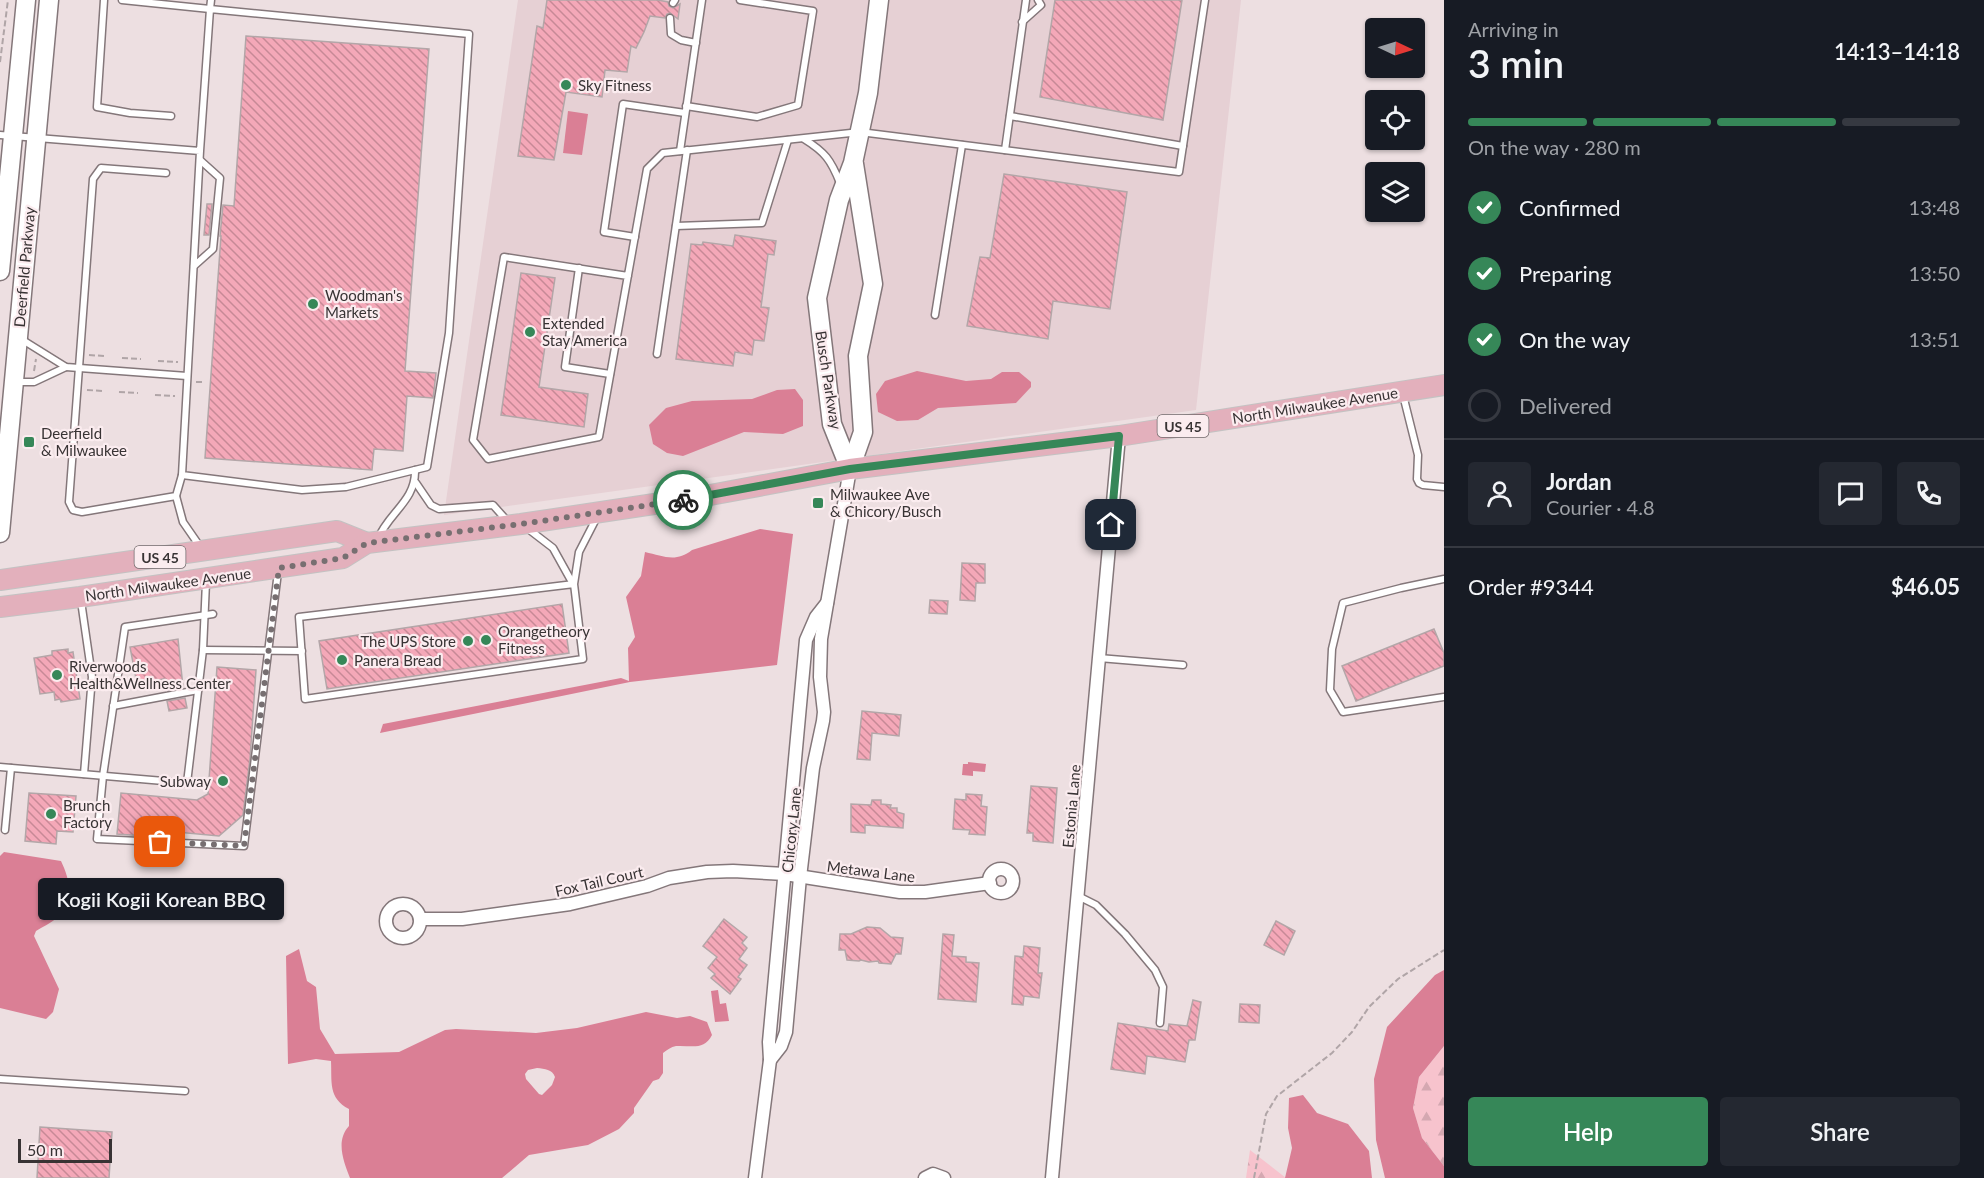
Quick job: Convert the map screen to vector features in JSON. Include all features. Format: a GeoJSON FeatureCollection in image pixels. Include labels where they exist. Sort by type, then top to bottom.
{"type":"FeatureCollection","features":[{"type":"Feature","properties":{"kind":"main road","name":"Deerfield Parkway"},"geometry":{"type":"LineString","coordinates":[[0,271],[7,136],[26,0]]}},
{"type":"Feature","properties":{"kind":"main road","name":"Deerfield Parkway"},"geometry":{"type":"LineString","coordinates":[[0,533],[49,0]]}},
{"type":"Feature","properties":{"kind":"main road","name":"Busch Parkway"},"geometry":{"type":"LineString","coordinates":[[850,469],[832,424],[817,298],[839,200],[853,163],[860,132],[868,93],[879,0]]}},
{"type":"Feature","properties":{"kind":"main road","name":"Busch Parkway"},"geometry":{"type":"LineString","coordinates":[[850,469],[863,432],[858,356],[873,284],[853,163]]}},
{"type":"Feature","properties":{"kind":"main road","name":"North Milwaukee Avenue"},"geometry":{"type":"LineString","coordinates":[[0,607],[343,558],[372,543],[516,525],[694,498],[850,469],[1119,436],[1444,385]]}},
{"type":"Feature","properties":{"kind":"main road","name":"North Milwaukee Avenue"},"geometry":{"type":"LineString","coordinates":[[0,580],[338,531],[372,543]]}},
{"type":"Feature","properties":{"kind":"street","name":"Estonia Lane"},"geometry":{"type":"LineString","coordinates":[[1052,1178],[1119,436]]}},
{"type":"Feature","properties":{"kind":"street","name":"Chicory Lane"},"geometry":{"type":"LineString","coordinates":[[770,1060],[781,1046],[786,1032],[800,877],[813,768],[824,721],[820,677],[821,639],[850,469]]}},
{"type":"Feature","properties":{"kind":"street","name":"Chicory Lane"},"geometry":{"type":"LineString","coordinates":[[755,1178],[770,1060],[769,1042],[806,640],[816,617],[829,600]]}},
{"type":"Feature","properties":{"kind":"street"},"geometry":{"type":"LineString","coordinates":[[800,697],[822,699]]}},
{"type":"Feature","properties":{"kind":"street","name":"Fox Tail Court"},"geometry":{"type":"LineString","coordinates":[[420,919],[462,919],[570,904],[647,886],[669,878],[707,872],[785,874]]}},
{"type":"Feature","properties":{"kind":"street","name":"Metawa Lane"},"geometry":{"type":"LineString","coordinates":[[785,874],[900,891],[925,892],[990,883]]}},
{"type":"Feature","properties":{"kind":"street"},"geometry":{"type":"LineString","coordinates":[[925,1178],[937,1174],[944,1178]]}},
{"type":"Feature","properties":{"kind":"lane"},"geometry":{"type":"LineString","coordinates":[[104,0],[97,107],[130,113],[171,116]]}},
{"type":"Feature","properties":{"kind":"lane"},"geometry":{"type":"LineString","coordinates":[[122,0],[470,34],[448,333],[427,467],[346,487],[302,490],[182,475]]}},
{"type":"Feature","properties":{"kind":"lane"},"geometry":{"type":"LineString","coordinates":[[203,551],[183,522],[177,496],[182,475],[211,0]]}},
{"type":"Feature","properties":{"kind":"lane"},"geometry":{"type":"LineString","coordinates":[[657,354],[676,226],[686,110],[702,0]]}},
{"type":"Feature","properties":{"kind":"lane"},"geometry":{"type":"LineString","coordinates":[[635,237],[604,232],[623,104],[757,117],[798,105],[813,10],[740,0]]}},
{"type":"Feature","properties":{"kind":"lane"},"geometry":{"type":"LineString","coordinates":[[1005,150],[1026,0]]}},
{"type":"Feature","properties":{"kind":"lane"},"geometry":{"type":"LineString","coordinates":[[1022,22],[1041,5],[1038,0]]}},
{"type":"Feature","properties":{"kind":"lane"},"geometry":{"type":"LineString","coordinates":[[628,276],[504,257],[473,440],[488,459],[598,437],[628,276],[647,169],[663,153],[860,132],[1179,172],[1205,0]]}},
{"type":"Feature","properties":{"kind":"lane"},"geometry":{"type":"LineString","coordinates":[[670,18],[671,34],[681,40],[696,43]]}},
{"type":"Feature","properties":{"kind":"lane"},"geometry":{"type":"LineString","coordinates":[[1010,116],[1183,146]]}},
{"type":"Feature","properties":{"kind":"lane"},"geometry":{"type":"LineString","coordinates":[[7,136],[200,151]]}},
{"type":"Feature","properties":{"kind":"lane"},"geometry":{"type":"LineString","coordinates":[[804,138],[820,149],[833,165],[842,191]]}},
{"type":"Feature","properties":{"kind":"lane"},"geometry":{"type":"LineString","coordinates":[[676,226],[762,223],[788,140]]}},
{"type":"Feature","properties":{"kind":"lane"},"geometry":{"type":"LineString","coordinates":[[935,315],[962,145]]}},
{"type":"Feature","properties":{"kind":"lane"},"geometry":{"type":"LineString","coordinates":[[193,267],[213,249],[220,178],[200,160]]}},
{"type":"Feature","properties":{"kind":"lane"},"geometry":{"type":"LineString","coordinates":[[166,173],[101,168],[93,179],[69,502],[73,510],[82,512],[177,496]]}},
{"type":"Feature","properties":{"kind":"lane"},"geometry":{"type":"LineString","coordinates":[[579,268],[565,366],[610,374]]}},
{"type":"Feature","properties":{"kind":"lane"},"geometry":{"type":"LineString","coordinates":[[18,337],[66,367],[187,376]]}},
{"type":"Feature","properties":{"kind":"lane"},"geometry":{"type":"LineString","coordinates":[[14,382],[34,382],[66,367]]}},
{"type":"Feature","properties":{"kind":"lane"},"geometry":{"type":"LineString","coordinates":[[1402,392],[1418,455],[1417,479],[1423,485],[1444,487]]}},
{"type":"Feature","properties":{"kind":"lane"},"geometry":{"type":"LineString","coordinates":[[415,470],[416,483],[431,505],[439,509],[493,505],[516,525],[553,548],[574,584]]}},
{"type":"Feature","properties":{"kind":"lane"},"geometry":{"type":"LineString","coordinates":[[372,543],[397,512],[416,483]]}},
{"type":"Feature","properties":{"kind":"lane"},"geometry":{"type":"LineString","coordinates":[[574,584],[300,618],[305,699],[583,659],[574,584],[579,552],[599,512]]}},
{"type":"Feature","properties":{"kind":"lane"},"geometry":{"type":"LineString","coordinates":[[213,614],[125,627],[103,776],[97,839],[244,846],[279,568]]}},
{"type":"Feature","properties":{"kind":"lane"},"geometry":{"type":"LineString","coordinates":[[0,767],[187,783],[202,650],[207,578]]}},
{"type":"Feature","properties":{"kind":"lane"},"geometry":{"type":"LineString","coordinates":[[1444,579],[1343,603],[1332,649],[1330,690],[1343,712],[1444,697]]}},
{"type":"Feature","properties":{"kind":"lane"},"geometry":{"type":"LineString","coordinates":[[80,597],[92,678],[84,774]]}},
{"type":"Feature","properties":{"kind":"lane"},"geometry":{"type":"LineString","coordinates":[[202,650],[302,651]]}},
{"type":"Feature","properties":{"kind":"lane"},"geometry":{"type":"LineString","coordinates":[[1099,658],[1182,665]]}},
{"type":"Feature","properties":{"kind":"lane"},"geometry":{"type":"LineString","coordinates":[[113,706],[198,690]]}},
{"type":"Feature","properties":{"kind":"lane"},"geometry":{"type":"LineString","coordinates":[[5,830],[11,768]]}},
{"type":"Feature","properties":{"kind":"lane"},"geometry":{"type":"LineString","coordinates":[[1078,895],[1096,905],[1125,934],[1155,970],[1163,987],[1160,1023]]}},
{"type":"Feature","properties":{"kind":"lane"},"geometry":{"type":"LineString","coordinates":[[0,1079],[185,1091]]}},
{"type":"Feature","properties":{"kind":"path"},"geometry":{"type":"LineString","coordinates":[[0,62],[8,0]]}},
{"type":"Feature","properties":{"kind":"path"},"geometry":{"type":"LineString","coordinates":[[81,354],[104,356]]}},
{"type":"Feature","properties":{"kind":"path"},"geometry":{"type":"LineString","coordinates":[[122,358],[141,359]]}},
{"type":"Feature","properties":{"kind":"path"},"geometry":{"type":"LineString","coordinates":[[34,377],[36,359]]}},
{"type":"Feature","properties":{"kind":"path"},"geometry":{"type":"LineString","coordinates":[[158,361],[178,362]]}},
{"type":"Feature","properties":{"kind":"path"},"geometry":{"type":"LineString","coordinates":[[192,381],[205,382]]}},
{"type":"Feature","properties":{"kind":"path"},"geometry":{"type":"LineString","coordinates":[[78,389],[103,391]]}},
{"type":"Feature","properties":{"kind":"path"},"geometry":{"type":"LineString","coordinates":[[119,392],[138,393]]}},
{"type":"Feature","properties":{"kind":"path"},"geometry":{"type":"LineString","coordinates":[[155,395],[175,396]]}},
{"type":"Feature","properties":{"kind":"path"},"geometry":{"type":"LineString","coordinates":[[1254,1178],[1266,1114],[1277,1096],[1332,1053],[1352,1032],[1369,1007],[1398,979],[1444,950]]}},
{"type":"Feature","properties":{"kind":"shaded area"},"geometry":{"type":"Polygon","coordinates":[[[518,0],[1241,0],[1196,410],[444,515],[518,0]]]}},
{"type":"Feature","properties":{"kind":"shaded area"},"geometry":{"type":"Polygon","coordinates":[[[568,111],[588,114],[582,155],[563,153],[568,111]]]}},
{"type":"Feature","properties":{"kind":"shaded area"},"geometry":{"type":"Polygon","coordinates":[[[917,371],[966,381],[991,379],[1002,372],[1019,372],[1031,382],[1031,387],[1016,403],[938,408],[918,420],[897,421],[878,412],[876,394],[885,381],[917,371]]]}},
{"type":"Feature","properties":{"kind":"shaded area"},"geometry":{"type":"Polygon","coordinates":[[[795,389],[803,400],[803,426],[783,434],[744,432],[683,456],[667,453],[653,444],[649,425],[666,408],[692,401],[752,399],[777,390],[795,389]]]}},
{"type":"Feature","properties":{"kind":"shaded area"},"geometry":{"type":"Polygon","coordinates":[[[760,529],[793,534],[777,665],[630,682],[380,733],[383,724],[621,678],[629,681],[628,648],[635,637],[626,597],[641,576],[645,552],[669,557],[680,556],[692,550],[760,529]]]}},
{"type":"Feature","properties":{"kind":"shaded area"},"geometry":{"type":"Polygon","coordinates":[[[968,762],[986,764],[985,772],[973,771],[973,776],[962,775],[963,764],[968,764],[968,762]]]}},
{"type":"Feature","properties":{"kind":"shaded area"},"geometry":{"type":"Polygon","coordinates":[[[4,852],[61,861],[67,876],[69,898],[63,911],[57,918],[36,931],[34,936],[59,989],[53,1012],[46,1019],[0,1008],[0,856],[4,852]]]}},
{"type":"Feature","properties":{"kind":"shaded area"},"geometry":{"type":"Polygon","coordinates":[[[299,949],[307,981],[316,987],[320,1029],[335,1054],[399,1052],[445,1030],[536,1033],[577,1028],[646,1012],[677,1018],[690,1016],[707,1022],[712,1035],[701,1045],[676,1046],[663,1053],[663,1073],[659,1079],[653,1081],[634,1108],[634,1113],[619,1129],[588,1145],[529,1155],[502,1178],[350,1178],[342,1152],[342,1138],[349,1126],[349,1109],[342,1105],[334,1095],[331,1061],[316,1059],[288,1064],[286,956],[299,949]],[[537,1068],[528,1070],[525,1074],[526,1079],[542,1095],[552,1085],[555,1077],[550,1071],[537,1068]]]}},
{"type":"Feature","properties":{"kind":"shaded area"},"geometry":{"type":"Polygon","coordinates":[[[1444,970],[1444,1046],[1419,1077],[1413,1108],[1422,1138],[1444,1166],[1444,1178],[1385,1178],[1376,1140],[1374,1079],[1387,1027],[1435,975],[1444,970]]]}},
{"type":"Feature","properties":{"kind":"shaded area"},"geometry":{"type":"Polygon","coordinates":[[[718,990],[720,1004],[726,1003],[729,1021],[715,1022],[711,991],[718,990]]]}},
{"type":"Feature","properties":{"kind":"shaded area"},"geometry":{"type":"Polygon","coordinates":[[[1303,1095],[1317,1113],[1348,1124],[1369,1151],[1372,1178],[1285,1178],[1292,1148],[1288,1128],[1289,1098],[1303,1095]]]}},
{"type":"Feature","properties":{"kind":"green space"},"geometry":{"type":"Polygon","coordinates":[[[1444,1046],[1444,1166],[1422,1138],[1413,1108],[1419,1077],[1444,1046]]]}},
{"type":"Feature","properties":{"kind":"green space"},"geometry":{"type":"Polygon","coordinates":[[[1250,1150],[1286,1178],[1246,1178],[1250,1150]]]}},
{"type":"Feature","properties":{"kind":"building","name":"Sky Fitness"},"geometry":{"type":"Polygon","coordinates":[[[547,0],[658,0],[668,2],[673,8],[680,4],[678,19],[670,13],[665,18],[650,16],[636,48],[631,46],[627,72],[605,70],[602,97],[566,92],[554,160],[518,156],[537,26],[543,28],[547,0]]]}},
{"type":"Feature","properties":{"kind":"building"},"geometry":{"type":"Polygon","coordinates":[[[1055,0],[1182,0],[1163,120],[1040,97],[1055,0]]]}},
{"type":"Feature","properties":{"kind":"building","name":"Woodman's Markets"},"geometry":{"type":"Polygon","coordinates":[[[246,36],[429,49],[405,371],[436,373],[434,391],[433,398],[407,396],[403,451],[374,449],[372,470],[205,458],[223,205],[234,206],[246,36]]]}},
{"type":"Feature","properties":{"kind":"building"},"geometry":{"type":"Polygon","coordinates":[[[1004,174],[1127,192],[1110,309],[1053,301],[1048,339],[967,326],[980,257],[990,258],[1004,174]]]}},
{"type":"Feature","properties":{"kind":"building"},"geometry":{"type":"Polygon","coordinates":[[[207,204],[212,204],[209,235],[204,235],[207,204]]]}},
{"type":"Feature","properties":{"kind":"building"},"geometry":{"type":"Polygon","coordinates":[[[735,235],[776,241],[774,255],[768,254],[761,307],[769,308],[764,341],[754,340],[752,355],[735,352],[733,366],[676,359],[691,244],[702,245],[703,242],[733,246],[735,235]]]}},
{"type":"Feature","properties":{"kind":"building","name":"Extended Stay America"},"geometry":{"type":"Polygon","coordinates":[[[521,273],[555,278],[539,387],[588,394],[584,427],[501,415],[521,273]]]}},
{"type":"Feature","properties":{"kind":"building"},"geometry":{"type":"Polygon","coordinates":[[[962,563],[985,564],[985,583],[976,583],[975,601],[960,600],[962,563]]]}},
{"type":"Feature","properties":{"kind":"building"},"geometry":{"type":"Polygon","coordinates":[[[930,600],[948,601],[947,614],[929,613],[930,600]]]}},
{"type":"Feature","properties":{"kind":"building"},"geometry":{"type":"Polygon","coordinates":[[[562,604],[569,653],[327,689],[319,641],[562,604]]]}},
{"type":"Feature","properties":{"kind":"building"},"geometry":{"type":"Polygon","coordinates":[[[1434,629],[1444,653],[1444,666],[1356,701],[1342,666],[1434,629]]]}},
{"type":"Feature","properties":{"kind":"building"},"geometry":{"type":"Polygon","coordinates":[[[178,639],[183,687],[166,691],[164,679],[137,684],[130,647],[178,639]]]}},
{"type":"Feature","properties":{"kind":"building","name":"Riverwoods Health&Wellness Center"},"geometry":{"type":"Polygon","coordinates":[[[68,649],[68,653],[73,652],[80,699],[61,702],[60,699],[55,700],[54,692],[40,694],[34,658],[52,655],[52,651],[68,649]]]}},
{"type":"Feature","properties":{"kind":"building"},"geometry":{"type":"Polygon","coordinates":[[[217,667],[256,670],[250,759],[243,815],[219,836],[145,829],[144,836],[117,834],[121,793],[197,800],[208,794],[217,667]]]}},
{"type":"Feature","properties":{"kind":"building"},"geometry":{"type":"Polygon","coordinates":[[[185,698],[187,708],[169,711],[167,701],[185,698]]]}},
{"type":"Feature","properties":{"kind":"building"},"geometry":{"type":"Polygon","coordinates":[[[862,711],[901,715],[899,736],[872,733],[870,760],[857,759],[862,711]]]}},
{"type":"Feature","properties":{"kind":"building"},"geometry":{"type":"Polygon","coordinates":[[[1031,786],[1057,788],[1053,843],[1033,841],[1033,833],[1027,833],[1031,786]]]}},
{"type":"Feature","properties":{"kind":"building","name":"Brunch Factory"},"geometry":{"type":"Polygon","coordinates":[[[29,793],[76,796],[73,832],[57,831],[56,844],[25,841],[29,793]]]}},
{"type":"Feature","properties":{"kind":"building"},"geometry":{"type":"Polygon","coordinates":[[[966,794],[982,795],[981,806],[987,807],[985,835],[969,834],[970,830],[953,829],[955,799],[966,800],[966,794]]]}},
{"type":"Feature","properties":{"kind":"building"},"geometry":{"type":"Polygon","coordinates":[[[872,800],[881,800],[881,804],[891,805],[890,808],[897,808],[897,812],[904,814],[903,828],[865,825],[865,833],[851,832],[851,804],[871,805],[872,800]]]}},
{"type":"Feature","properties":{"kind":"building"},"geometry":{"type":"Polygon","coordinates":[[[724,919],[747,937],[742,943],[747,948],[739,959],[747,965],[738,977],[741,979],[730,994],[711,978],[715,974],[708,968],[717,957],[703,946],[724,919]]]}},
{"type":"Feature","properties":{"kind":"building"},"geometry":{"type":"Polygon","coordinates":[[[1276,921],[1295,931],[1284,955],[1264,945],[1276,921]]]}},
{"type":"Feature","properties":{"kind":"building"},"geometry":{"type":"Polygon","coordinates":[[[867,927],[880,928],[891,937],[903,938],[901,954],[896,954],[891,964],[878,961],[847,960],[845,950],[839,950],[840,934],[851,934],[867,927]]]}},
{"type":"Feature","properties":{"kind":"building"},"geometry":{"type":"Polygon","coordinates":[[[943,934],[954,935],[952,956],[966,957],[966,962],[979,963],[976,1002],[938,999],[943,934]]]}},
{"type":"Feature","properties":{"kind":"building"},"geometry":{"type":"Polygon","coordinates":[[[1024,946],[1040,948],[1038,973],[1042,973],[1039,998],[1024,996],[1023,1005],[1012,1004],[1015,956],[1023,957],[1024,946]]]}},
{"type":"Feature","properties":{"kind":"building"},"geometry":{"type":"Polygon","coordinates":[[[1193,1000],[1201,1002],[1195,1040],[1189,1040],[1185,1062],[1147,1056],[1145,1074],[1111,1069],[1118,1023],[1168,1031],[1169,1024],[1187,1026],[1193,1000]]]}},
{"type":"Feature","properties":{"kind":"building"},"geometry":{"type":"Polygon","coordinates":[[[1240,1004],[1260,1005],[1259,1023],[1239,1022],[1240,1004]]]}},
{"type":"Feature","properties":{"kind":"building"},"geometry":{"type":"Polygon","coordinates":[[[40,1127],[112,1132],[109,1178],[37,1178],[40,1127]]]}},
{"type":"Feature","properties":{"kind":"way so far"},"geometry":{"type":"LineString","coordinates":[[160,842],[244,846],[279,568],[343,558],[367,543],[521,524],[683,500]]}},
{"type":"Feature","properties":{"kind":"place","name":"Sky Fitness"},"geometry":{"type":"Point","coordinates":[566,85]}},
{"type":"Feature","properties":{"kind":"place","name":"Woodman's Markets"},"geometry":{"type":"Point","coordinates":[313,304]}},
{"type":"Feature","properties":{"kind":"place","name":"Extended Stay America"},"geometry":{"type":"Point","coordinates":[530,332]}},
{"type":"Feature","properties":{"kind":"place","name":"Deerfield & Milwaukee"},"geometry":{"type":"Point","coordinates":[29,442]}},
{"type":"Feature","properties":{"kind":"place","name":"Milwaukee Ave & Chicory/Busch"},"geometry":{"type":"Point","coordinates":[818,503]}},
{"type":"Feature","properties":{"kind":"place","name":"Orangetheory Fitness"},"geometry":{"type":"Point","coordinates":[486,640]}},
{"type":"Feature","properties":{"kind":"place","name":"The UPS Store"},"geometry":{"type":"Point","coordinates":[468,641]}},
{"type":"Feature","properties":{"kind":"place","name":"Panera Bread"},"geometry":{"type":"Point","coordinates":[342,660]}},
{"type":"Feature","properties":{"kind":"place","name":"Riverwoods Health&Wellness Center"},"geometry":{"type":"Point","coordinates":[57,675]}},
{"type":"Feature","properties":{"kind":"place","name":"Subway"},"geometry":{"type":"Point","coordinates":[223,781]}},
{"type":"Feature","properties":{"kind":"place","name":"Brunch Factory"},"geometry":{"type":"Point","coordinates":[51,814]}},
{"type":"Feature","properties":{"kind":"place","name":"Kogii Kogii Korean BBQ"},"geometry":{"type":"Point","coordinates":[160,842]}},
{"type":"Feature","properties":{"kind":"route"},"geometry":{"type":"LineString","coordinates":[[683,500],[850,469],[1119,436],[1111,525]]}}]}
